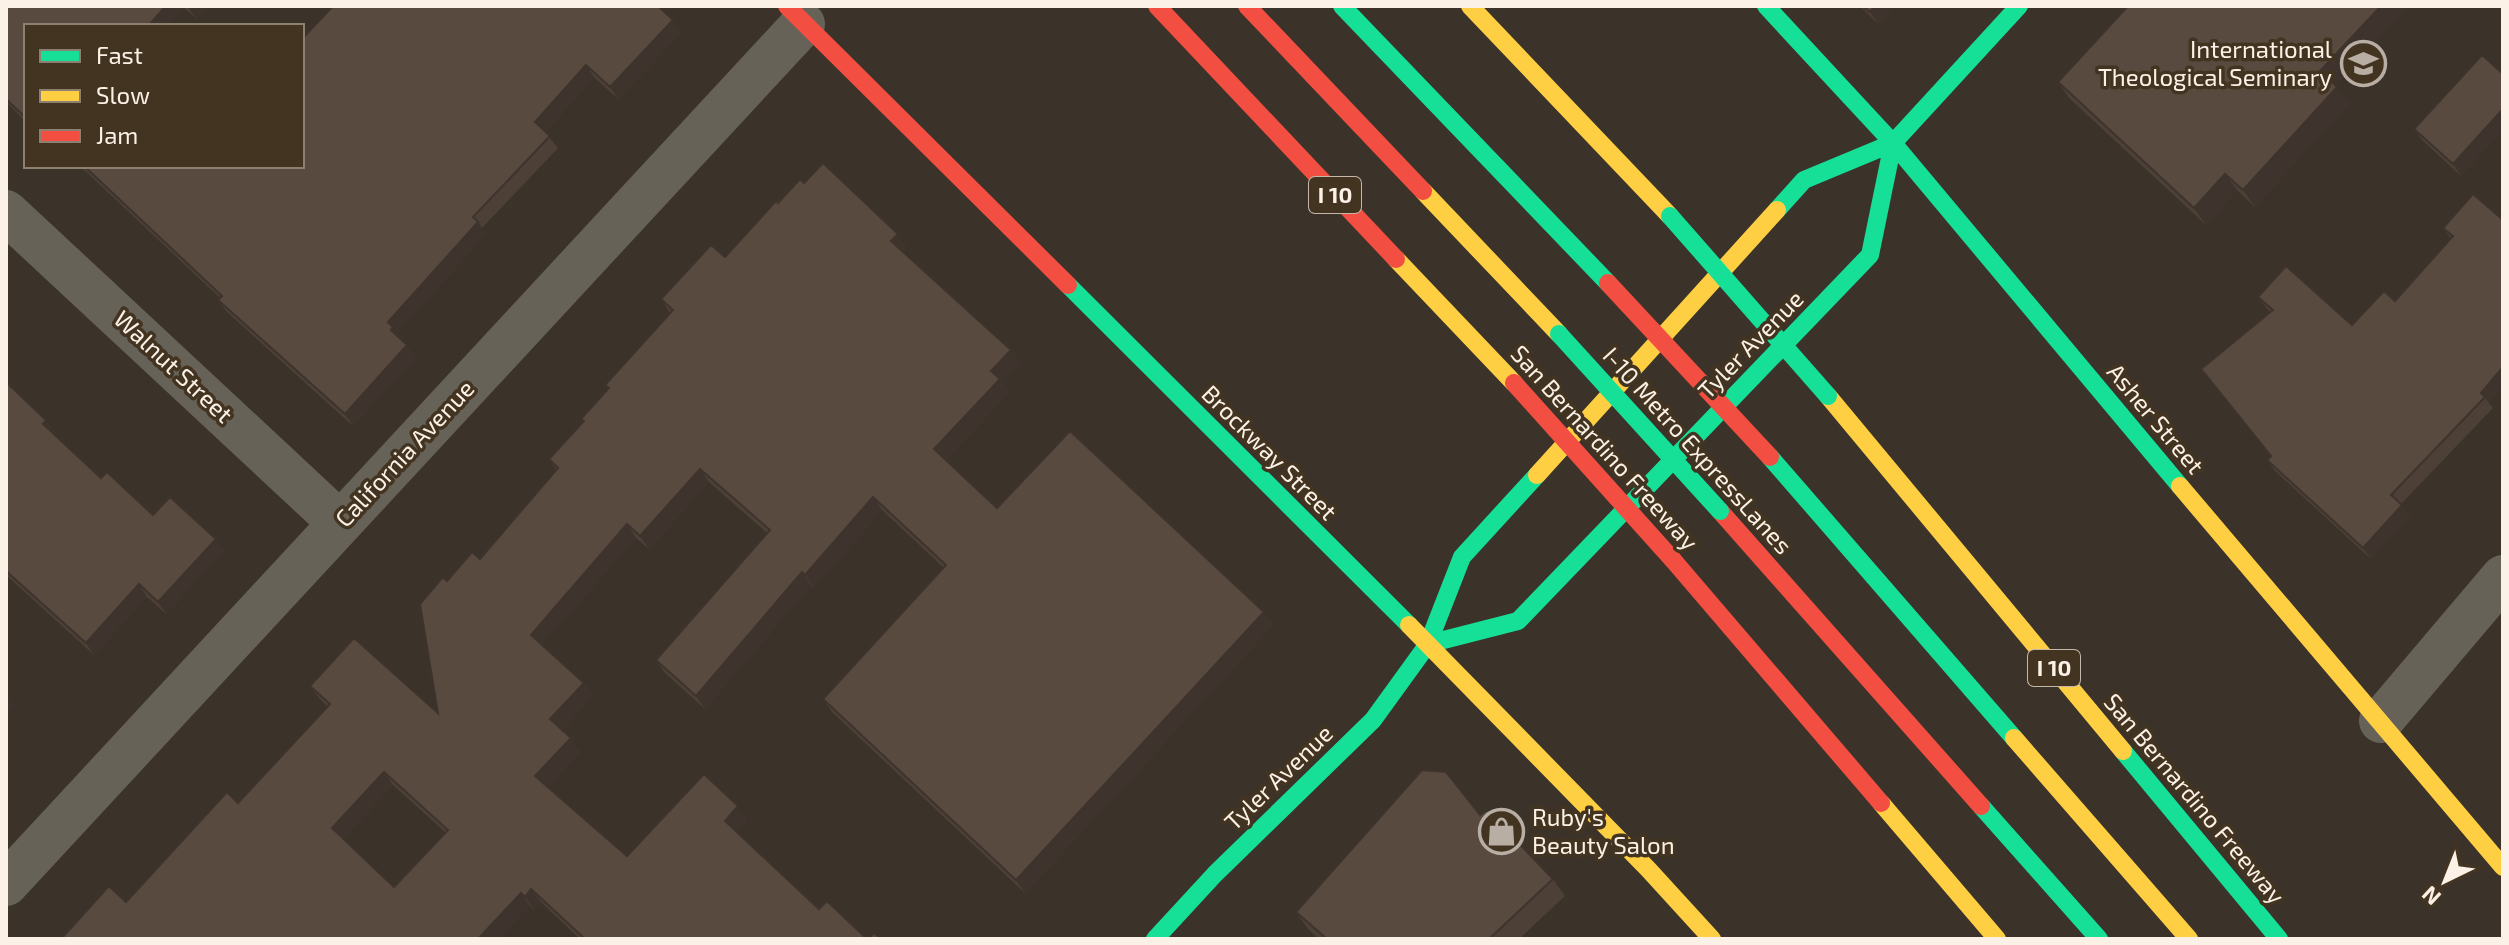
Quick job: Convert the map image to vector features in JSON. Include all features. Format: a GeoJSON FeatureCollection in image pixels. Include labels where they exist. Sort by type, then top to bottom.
{"type":"FeatureCollection","features":[{"type":"Feature","properties":{"kind":"main road","name":"San Bernardino Freeway"},"geometry":{"type":"LineString","coordinates":[[1157,6],[1514,383],[1673,560],[1997,939]]}},
{"type":"Feature","properties":{"kind":"main road","name":"I-10 Metro ExpressLanes"},"geometry":{"type":"LineString","coordinates":[[1247,6],[1559,334],[2099,939]]}},
{"type":"Feature","properties":{"kind":"main road","name":"I-10 Metro ExpressLanes"},"geometry":{"type":"LineString","coordinates":[[1342,6],[1770,457],[2189,939]]}},
{"type":"Feature","properties":{"kind":"main road","name":"San Bernardino Freeway"},"geometry":{"type":"LineString","coordinates":[[1470,6],[1670,216],[1828,396],[2279,939]]}},
{"type":"Feature","properties":{"kind":"main road"},"geometry":{"type":"LineString","coordinates":[[1497,6],[1532,70]]}},
{"type":"Feature","properties":{"kind":"main road","name":"Asher Street"},"geometry":{"type":"LineString","coordinates":[[1766,6],[1893,143],[2503,867]]}},
{"type":"Feature","properties":{"kind":"main road","name":"Tyler Avenue"},"geometry":{"type":"LineString","coordinates":[[1155,939],[1215,874],[1373,720],[1428,644],[1462,557],[1804,180],[1893,143],[2019,6]]}},
{"type":"Feature","properties":{"kind":"main road","name":"Brockway Street"},"geometry":{"type":"LineString","coordinates":[[795,15],[1428,644],[1648,869],[1712,939]]}},
{"type":"Feature","properties":{"kind":"main road","name":"Tyler Avenue"},"geometry":{"type":"LineString","coordinates":[[1428,644],[1518,621],[1870,255],[1893,143]]}},
{"type":"Feature","properties":{"kind":"street","name":"California Avenue"},"geometry":{"type":"LineString","coordinates":[[6,884],[340,523],[795,15]]}},
{"type":"Feature","properties":{"kind":"street","name":"Walnut Street"},"geometry":{"type":"LineString","coordinates":[[6,212],[340,523]]}},
{"type":"Feature","properties":{"kind":"street"},"geometry":{"type":"LineString","coordinates":[[2381,721],[2503,577]]}},
{"type":"Feature","properties":{"kind":"building"},"geometry":{"type":"Polygon","coordinates":[[[6,6],[166,6],[150,24],[24,24],[24,116],[6,99],[6,6]]]}},
{"type":"Feature","properties":{"kind":"building"},"geometry":{"type":"Polygon","coordinates":[[[333,6],[658,6],[673,20],[610,87],[586,65],[535,122],[550,136],[473,217],[478,222],[388,322],[393,327],[391,330],[407,345],[345,414],[218,300],[222,296],[86,168],[304,168],[304,37],[333,6]]]}},
{"type":"Feature","properties":{"kind":"building"},"geometry":{"type":"Polygon","coordinates":[[[2128,6],[2381,6],[2320,71],[2337,87],[2243,190],[2225,174],[2194,208],[2058,82],[2128,6]]]}},
{"type":"Feature","properties":{"kind":"building"},"geometry":{"type":"Polygon","coordinates":[[[2482,55],[2503,74],[2503,109],[2453,164],[2414,129],[2482,55]]]}},
{"type":"Feature","properties":{"kind":"building"},"geometry":{"type":"Polygon","coordinates":[[[823,163],[898,234],[891,241],[1011,350],[991,371],[1000,379],[934,449],[997,508],[1070,431],[1264,612],[1016,880],[823,699],[946,565],[873,497],[805,575],[802,572],[696,696],[656,660],[770,530],[700,469],[640,536],[627,524],[531,635],[584,683],[550,719],[571,738],[535,776],[627,856],[704,774],[738,806],[725,821],[819,909],[827,901],[867,939],[585,939],[531,889],[525,897],[521,893],[478,939],[61,939],[109,886],[126,902],[227,792],[238,803],[330,704],[310,686],[354,638],[438,713],[420,604],[443,577],[447,581],[472,552],[480,559],[558,468],[549,459],[609,388],[605,385],[673,310],[661,299],[711,245],[725,257],[776,201],[778,203],[800,179],[804,183],[823,163]],[[384,772],[332,828],[394,887],[448,830],[384,772]]]}},
{"type":"Feature","properties":{"kind":"building"},"geometry":{"type":"Polygon","coordinates":[[[2473,194],[2503,220],[2503,367],[2481,393],[2485,397],[2391,495],[2402,505],[2363,548],[2267,460],[2271,456],[2201,369],[2273,310],[2258,297],[2286,266],[2352,325],[2384,291],[2395,301],[2453,236],[2443,228],[2473,194]]]}},
{"type":"Feature","properties":{"kind":"building"},"geometry":{"type":"Polygon","coordinates":[[[6,382],[46,420],[43,424],[101,478],[107,472],[153,515],[170,497],[216,539],[158,602],[139,584],[86,643],[6,571],[6,382]]]}},
{"type":"Feature","properties":{"kind":"building"},"geometry":{"type":"Polygon","coordinates":[[[1422,770],[1446,772],[1480,815],[1487,810],[1553,879],[1489,939],[1327,939],[1296,912],[1422,770]]]}},
{"type":"Feature","properties":{"kind":"traffic: fast"},"geometry":{"type":"LineString","coordinates":[[1342,6],[1608,283]]}},
{"type":"Feature","properties":{"kind":"traffic: fast"},"geometry":{"type":"LineString","coordinates":[[1766,6],[1893,143],[2180,486]]}},
{"type":"Feature","properties":{"kind":"traffic: fast"},"geometry":{"type":"LineString","coordinates":[[1777,210],[1804,180],[1893,143],[2019,6]]}},
{"type":"Feature","properties":{"kind":"traffic: fast"},"geometry":{"type":"LineString","coordinates":[[1428,644],[1518,621],[1870,255],[1893,143]]}},
{"type":"Feature","properties":{"kind":"traffic: fast"},"geometry":{"type":"LineString","coordinates":[[1670,216],[1828,396]]}},
{"type":"Feature","properties":{"kind":"traffic: fast"},"geometry":{"type":"LineString","coordinates":[[1068,285],[1409,625]]}},
{"type":"Feature","properties":{"kind":"traffic: fast"},"geometry":{"type":"LineString","coordinates":[[1559,334],[1720,511]]}},
{"type":"Feature","properties":{"kind":"traffic: fast"},"geometry":{"type":"LineString","coordinates":[[1770,457],[2014,738]]}},
{"type":"Feature","properties":{"kind":"traffic: fast"},"geometry":{"type":"LineString","coordinates":[[1155,939],[1215,874],[1373,720],[1428,644],[1462,557],[1537,475]]}},
{"type":"Feature","properties":{"kind":"traffic: fast"},"geometry":{"type":"LineString","coordinates":[[2123,751],[2279,939]]}},
{"type":"Feature","properties":{"kind":"traffic: fast"},"geometry":{"type":"LineString","coordinates":[[1981,806],[2099,939]]}},
{"type":"Feature","properties":{"kind":"traffic: slow"},"geometry":{"type":"LineString","coordinates":[[1470,6],[1670,216]]}},
{"type":"Feature","properties":{"kind":"traffic: slow"},"geometry":{"type":"LineString","coordinates":[[1423,191],[1559,334]]}},
{"type":"Feature","properties":{"kind":"traffic: slow"},"geometry":{"type":"LineString","coordinates":[[1537,475],[1777,210]]}},
{"type":"Feature","properties":{"kind":"traffic: slow"},"geometry":{"type":"LineString","coordinates":[[1396,259],[1514,383]]}},
{"type":"Feature","properties":{"kind":"traffic: slow"},"geometry":{"type":"LineString","coordinates":[[1828,396],[2123,751]]}},
{"type":"Feature","properties":{"kind":"traffic: slow"},"geometry":{"type":"LineString","coordinates":[[2180,486],[2503,867]]}},
{"type":"Feature","properties":{"kind":"traffic: slow"},"geometry":{"type":"LineString","coordinates":[[1409,625],[1648,869],[1712,939]]}},
{"type":"Feature","properties":{"kind":"traffic: slow"},"geometry":{"type":"LineString","coordinates":[[2014,738],[2189,939]]}},
{"type":"Feature","properties":{"kind":"traffic: slow"},"geometry":{"type":"LineString","coordinates":[[1881,803],[1997,939]]}},
{"type":"Feature","properties":{"kind":"traffic: jam"},"geometry":{"type":"LineString","coordinates":[[787,6],[1068,285]]}},
{"type":"Feature","properties":{"kind":"traffic: jam"},"geometry":{"type":"LineString","coordinates":[[1157,6],[1396,259]]}},
{"type":"Feature","properties":{"kind":"traffic: jam"},"geometry":{"type":"LineString","coordinates":[[1247,6],[1423,191]]}},
{"type":"Feature","properties":{"kind":"traffic: jam"},"geometry":{"type":"LineString","coordinates":[[1608,283],[1770,457]]}},
{"type":"Feature","properties":{"kind":"traffic: jam"},"geometry":{"type":"LineString","coordinates":[[1514,383],[1673,560]]}},
{"type":"Feature","properties":{"kind":"traffic: jam"},"geometry":{"type":"LineString","coordinates":[[1720,511],[1981,806]]}},
{"type":"Feature","properties":{"kind":"traffic: jam"},"geometry":{"type":"LineString","coordinates":[[1673,560],[1881,803]]}},
{"type":"Feature","properties":{"kind":"place","name":"International Theological Seminary"},"geometry":{"type":"Point","coordinates":[2363,64]}},
{"type":"Feature","properties":{"kind":"place","name":"Ruby's Beauty Salon"},"geometry":{"type":"Point","coordinates":[1501,832]}}]}
